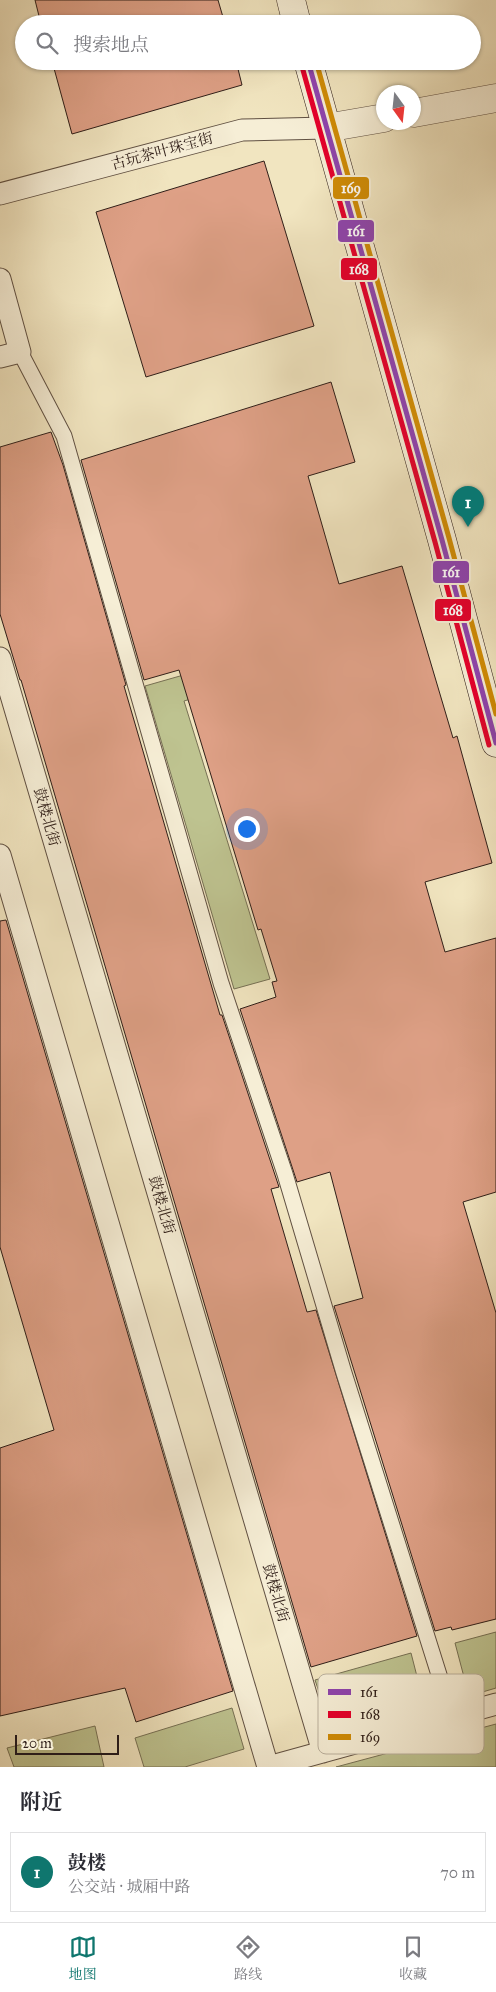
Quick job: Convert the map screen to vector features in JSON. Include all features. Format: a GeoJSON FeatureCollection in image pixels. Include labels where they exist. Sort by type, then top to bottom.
{"type":"FeatureCollection","features":[{"type":"Feature","properties":{"kind":"main road"},"geometry":{"type":"LineString","coordinates":[[291,0],[295,15]]}},
{"type":"Feature","properties":{"kind":"main road"},"geometry":{"type":"LineString","coordinates":[[310,70],[442,540],[496,743]]}},
{"type":"Feature","properties":{"kind":"main road"},"geometry":{"type":"LineString","coordinates":[[421,112],[496,98]]}},
{"type":"Feature","properties":{"kind":"main road"},"geometry":{"type":"LineString","coordinates":[[326,128],[376,119]]}},
{"type":"Feature","properties":{"kind":"street","name":"古玩茶叶珠宝街"},"geometry":{"type":"LineString","coordinates":[[0,194],[242,130],[326,128]]}},
{"type":"Feature","properties":{"kind":"street"},"geometry":{"type":"LineString","coordinates":[[0,280],[20,352],[0,358]]}},
{"type":"Feature","properties":{"kind":"street","name":"鼓楼北街"},"geometry":{"type":"LineString","coordinates":[[0,658],[318,1735]]}},
{"type":"Feature","properties":{"kind":"street"},"geometry":{"type":"LineString","coordinates":[[0,855],[268,1767],[318,1753]]}},
{"type":"Feature","properties":{"kind":"lane"},"geometry":{"type":"LineString","coordinates":[[20,352],[64,436],[221,983],[285,1174],[344,1373],[439,1674]]}},
{"type":"Feature","properties":{"kind":"green space"},"geometry":{"type":"Polygon","coordinates":[[[208,668],[215,692],[184,701],[270,979],[234,989],[145,686],[208,668]]]}},
{"type":"Feature","properties":{"kind":"green space"},"geometry":{"type":"Polygon","coordinates":[[[496,1632],[496,1688],[484,1692],[484,1674],[463,1674],[455,1643],[496,1632]]]}},
{"type":"Feature","properties":{"kind":"green space"},"geometry":{"type":"Polygon","coordinates":[[[411,1653],[416,1674],[336,1674],[411,1653]]]}},
{"type":"Feature","properties":{"kind":"green space"},"geometry":{"type":"Polygon","coordinates":[[[232,1708],[244,1749],[185,1767],[144,1767],[135,1738],[232,1708]]]}},
{"type":"Feature","properties":{"kind":"green space"},"geometry":{"type":"Polygon","coordinates":[[[496,1724],[496,1767],[336,1767],[384,1754],[484,1754],[484,1727],[496,1724]]]}},
{"type":"Feature","properties":{"kind":"green space"},"geometry":{"type":"Polygon","coordinates":[[[95,1726],[104,1767],[14,1767],[7,1748],[95,1726]]]}},
{"type":"Feature","properties":{"kind":"building"},"geometry":{"type":"Polygon","coordinates":[[[35,0],[218,0],[222,15],[39,15],[35,0]]]}},
{"type":"Feature","properties":{"kind":"building"},"geometry":{"type":"Polygon","coordinates":[[[54,70],[238,70],[242,85],[72,134],[54,70]]]}},
{"type":"Feature","properties":{"kind":"building"},"geometry":{"type":"Polygon","coordinates":[[[264,161],[314,326],[146,377],[96,212],[264,161]]]}},
{"type":"Feature","properties":{"kind":"building"},"geometry":{"type":"Polygon","coordinates":[[[331,382],[355,462],[308,476],[339,584],[402,566],[453,738],[457,736],[492,863],[425,882],[445,952],[496,938],[496,1192],[463,1202],[496,1313],[496,1619],[452,1630],[451,1627],[435,1631],[334,1306],[363,1298],[330,1172],[297,1182],[240,1009],[276,997],[272,982],[277,981],[261,929],[258,930],[179,670],[144,680],[81,460],[331,382]]]}},
{"type":"Feature","properties":{"kind":"building"},"geometry":{"type":"Polygon","coordinates":[[[51,432],[63,465],[126,685],[124,686],[220,1015],[222,1015],[279,1187],[271,1189],[307,1312],[316,1310],[417,1636],[311,1667],[0,614],[0,447],[51,432]]]}},
{"type":"Feature","properties":{"kind":"building"},"geometry":{"type":"Polygon","coordinates":[[[6,920],[233,1691],[136,1722],[125,1688],[0,1716],[0,1448],[54,1430],[0,1247],[0,921],[6,920]]]}},
{"type":"Feature","properties":{"kind":"transit line","name":"168"},"geometry":{"type":"LineString","coordinates":[[303,70],[435,542],[489,745]]}},
{"type":"Feature","properties":{"kind":"transit line","name":"161"},"geometry":{"type":"LineString","coordinates":[[311,70],[442,540],[496,743]]}},
{"type":"Feature","properties":{"kind":"transit line","name":"169"},"geometry":{"type":"LineString","coordinates":[[319,70],[496,714]]}},
{"type":"Feature","properties":{"kind":"place","name":"鼓楼"},"geometry":{"type":"Point","coordinates":[468,527]}}]}
